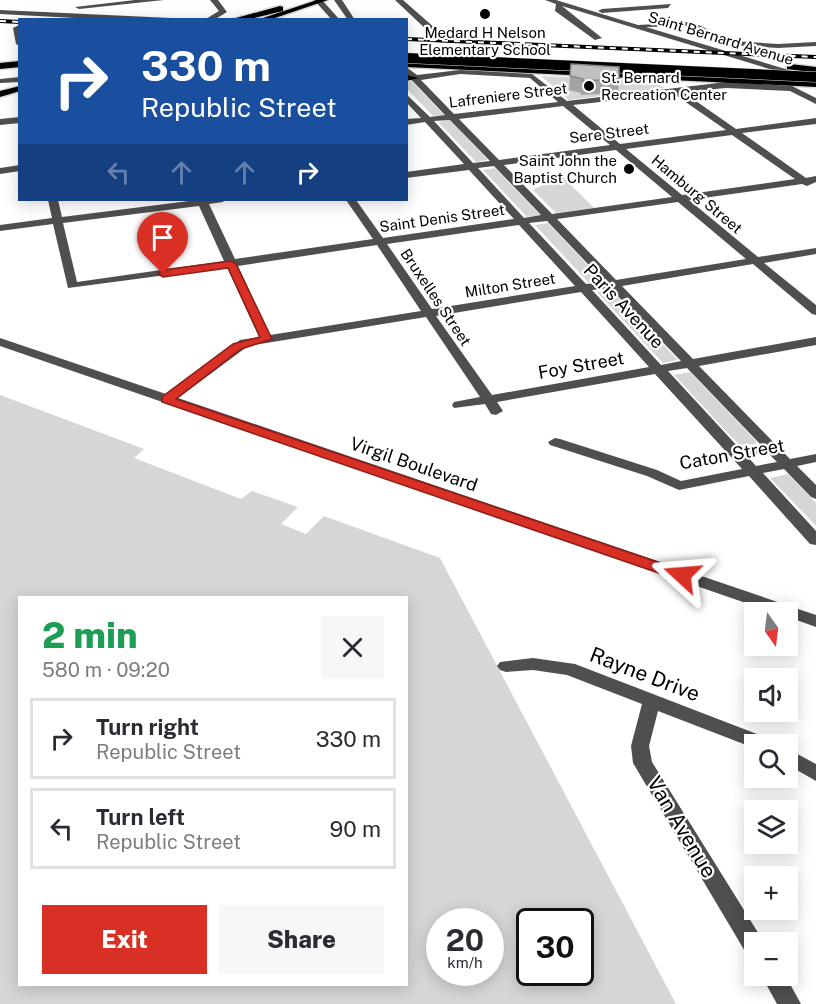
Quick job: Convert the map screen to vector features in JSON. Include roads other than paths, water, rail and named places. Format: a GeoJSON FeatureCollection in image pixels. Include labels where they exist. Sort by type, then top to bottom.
{"type":"FeatureCollection","features":[{"type":"Feature","properties":{"kind":"highway"},"geometry":{"type":"LineString","coordinates":[[242,18],[280,9]]}},
{"type":"Feature","properties":{"kind":"highway"},"geometry":{"type":"LineString","coordinates":[[0,57],[18,55]]}},
{"type":"Feature","properties":{"kind":"highway"},"geometry":{"type":"LineString","coordinates":[[408,58],[815,78]]}},
{"type":"Feature","properties":{"kind":"highway"},"geometry":{"type":"LineString","coordinates":[[0,66],[18,64]]}},
{"type":"Feature","properties":{"kind":"highway"},"geometry":{"type":"LineString","coordinates":[[408,64],[815,78]]}},
{"type":"Feature","properties":{"kind":"highway"},"geometry":{"type":"LineString","coordinates":[[790,67],[816,70]]}},
{"type":"Feature","properties":{"kind":"main road"},"geometry":{"type":"LineString","coordinates":[[254,18],[309,0]]}},
{"type":"Feature","properties":{"kind":"main road"},"geometry":{"type":"LineString","coordinates":[[266,18],[320,0]]}},
{"type":"Feature","properties":{"kind":"main road"},"geometry":{"type":"LineString","coordinates":[[0,94],[18,89]]}},
{"type":"Feature","properties":{"kind":"main road"},"geometry":{"type":"LineString","coordinates":[[0,101],[18,96]]}},
{"type":"Feature","properties":{"kind":"street"},"geometry":{"type":"LineString","coordinates":[[0,12],[160,0]]}},
{"type":"Feature","properties":{"kind":"street"},"geometry":{"type":"LineString","coordinates":[[211,18],[223,12],[214,0]]}},
{"type":"Feature","properties":{"kind":"street"},"geometry":{"type":"LineString","coordinates":[[320,0],[334,17],[348,13]]}},
{"type":"Feature","properties":{"kind":"street"},"geometry":{"type":"LineString","coordinates":[[338,0],[348,13]]}},
{"type":"Feature","properties":{"kind":"street"},"geometry":{"type":"LineString","coordinates":[[399,0],[433,31]]}},
{"type":"Feature","properties":{"kind":"street","name":"Saint Bernard Avenue"},"geometry":{"type":"LineString","coordinates":[[549,0],[602,11],[790,67],[815,78]]}},
{"type":"Feature","properties":{"kind":"street"},"geometry":{"type":"LineString","coordinates":[[113,2],[119,17]]}},
{"type":"Feature","properties":{"kind":"street"},"geometry":{"type":"LineString","coordinates":[[565,2],[557,6],[558,9],[598,38]]}},
{"type":"Feature","properties":{"kind":"street","name":"Saint Bernard Avenue"},"geometry":{"type":"LineString","coordinates":[[565,2],[634,26],[815,78]]}},
{"type":"Feature","properties":{"kind":"street"},"geometry":{"type":"LineString","coordinates":[[602,11],[668,6]]}},
{"type":"Feature","properties":{"kind":"street"},"geometry":{"type":"LineString","coordinates":[[326,8],[348,13]]}},
{"type":"Feature","properties":{"kind":"street"},"geometry":{"type":"LineString","coordinates":[[14,10],[136,18]]}},
{"type":"Feature","properties":{"kind":"street"},"geometry":{"type":"LineString","coordinates":[[634,26],[678,23],[701,28],[730,44],[778,46],[816,44]]}},
{"type":"Feature","properties":{"kind":"street"},"geometry":{"type":"LineString","coordinates":[[669,31],[667,27],[678,23]]}},
{"type":"Feature","properties":{"kind":"street"},"geometry":{"type":"LineString","coordinates":[[17,28],[18,33]]}},
{"type":"Feature","properties":{"kind":"street","name":"Hamburg Street"},"geometry":{"type":"LineString","coordinates":[[409,75],[460,72],[532,76],[816,311]]}},
{"type":"Feature","properties":{"kind":"street","name":"Paris Avenue"},"geometry":{"type":"LineString","coordinates":[[409,75],[497,163],[816,494]]}},
{"type":"Feature","properties":{"kind":"street"},"geometry":{"type":"LineString","coordinates":[[0,81],[18,79]]}},
{"type":"Feature","properties":{"kind":"street","name":"Lafreniere Street"},"geometry":{"type":"LineString","coordinates":[[408,122],[674,90],[740,85],[792,89],[816,101]]}},
{"type":"Feature","properties":{"kind":"street"},"geometry":{"type":"LineString","coordinates":[[674,90],[734,132],[810,180],[816,189]]}},
{"type":"Feature","properties":{"kind":"street","name":"Paris Avenue"},"geometry":{"type":"LineString","coordinates":[[408,98],[816,540]]}},
{"type":"Feature","properties":{"kind":"street"},"geometry":{"type":"LineString","coordinates":[[0,123],[18,120]]}},
{"type":"Feature","properties":{"kind":"street","name":"Sere Street"},"geometry":{"type":"LineString","coordinates":[[408,175],[816,122]]}},
{"type":"Feature","properties":{"kind":"street"},"geometry":{"type":"LineString","coordinates":[[0,171],[18,168]]}},
{"type":"Feature","properties":{"kind":"street","name":"Saint Denis Street"},"geometry":{"type":"LineString","coordinates":[[57,221],[72,286],[810,180]]}},
{"type":"Feature","properties":{"kind":"street"},"geometry":{"type":"LineString","coordinates":[[52,201],[57,221]]}},
{"type":"Feature","properties":{"kind":"street"},"geometry":{"type":"LineString","coordinates":[[0,228],[203,201],[266,339]]}},
{"type":"Feature","properties":{"kind":"street","name":"Bruxelles Street"},"geometry":{"type":"LineString","coordinates":[[352,201],[496,411]]}},
{"type":"Feature","properties":{"kind":"street","name":"Milton Street"},"geometry":{"type":"LineString","coordinates":[[166,400],[244,343],[816,251]]}},
{"type":"Feature","properties":{"kind":"street","name":"Foy Street"},"geometry":{"type":"LineString","coordinates":[[459,405],[816,341]]}},
{"type":"Feature","properties":{"kind":"street","name":"Virgil Boulevard"},"geometry":{"type":"LineString","coordinates":[[0,342],[816,621]]}},
{"type":"Feature","properties":{"kind":"street","name":"Caton Street"},"geometry":{"type":"LineString","coordinates":[[555,442],[652,473],[680,486],[816,458]]}},
{"type":"Feature","properties":{"kind":"street"},"geometry":{"type":"LineString","coordinates":[[737,454],[771,447]]}},
{"type":"Feature","properties":{"kind":"street","name":"Rayne Drive"},"geometry":{"type":"LineString","coordinates":[[506,666],[533,664],[569,669],[744,736]]}},
{"type":"Feature","properties":{"kind":"street","name":"Van Avenue"},"geometry":{"type":"LineString","coordinates":[[652,700],[640,746],[643,763],[746,932]]}},
{"type":"Feature","properties":{"kind":"street"},"geometry":{"type":"LineString","coordinates":[[798,762],[816,773]]}},
{"type":"Feature","properties":{"kind":"street"},"geometry":{"type":"LineString","coordinates":[[779,986],[790,1004]]}},
{"type":"Feature","properties":{"kind":"railway"},"geometry":{"type":"LineString","coordinates":[[0,21],[18,22]]}},
{"type":"Feature","properties":{"kind":"railway"},"geometry":{"type":"LineString","coordinates":[[408,39],[816,57]]}},
{"type":"Feature","properties":{"kind":"place","name":"Medard H Nelson Elementary School"},"geometry":{"type":"Point","coordinates":[485,14]}},
{"type":"Feature","properties":{"kind":"place","name":"St. Bernard Recreation Center"},"geometry":{"type":"Point","coordinates":[589,86]}},
{"type":"Feature","properties":{"kind":"place","name":"Saint John the Baptist Church"},"geometry":{"type":"Point","coordinates":[629,169]}}]}
